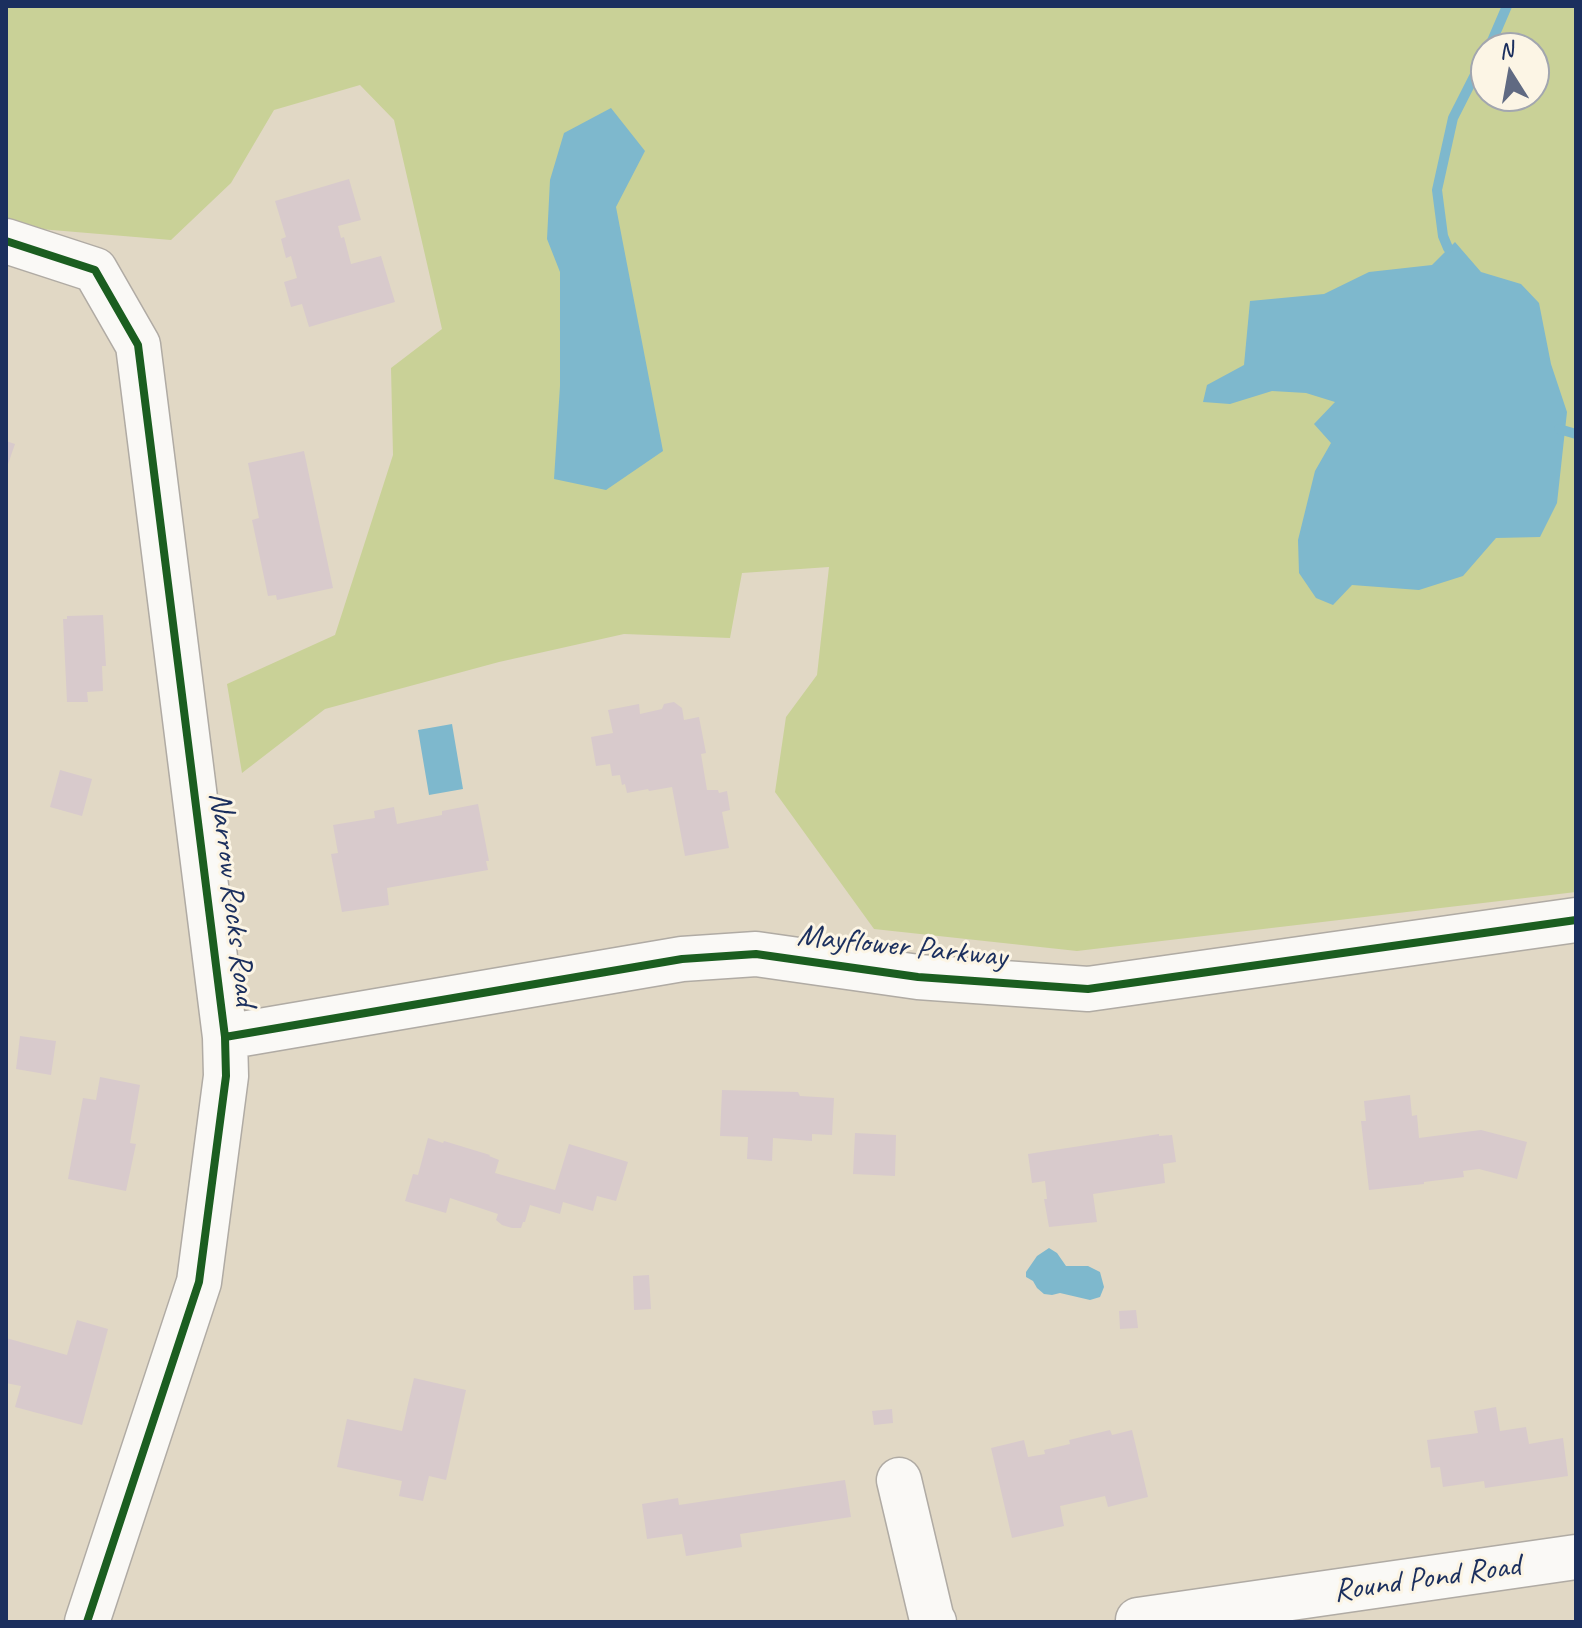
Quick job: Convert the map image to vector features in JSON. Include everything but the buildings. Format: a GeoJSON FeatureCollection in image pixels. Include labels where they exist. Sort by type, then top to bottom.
{"type":"FeatureCollection","features":[{"type":"Feature","properties":{"kind":"street","name":"Narrow Rocks Road"},"geometry":{"type":"LineString","coordinates":[[6,241],[95,270],[138,345],[225,1037],[226,1076],[199,1282],[87,1622]]}},
{"type":"Feature","properties":{"kind":"street","name":"Mayflower Parkway"},"geometry":{"type":"LineString","coordinates":[[225,1037],[682,959],[756,954],[918,977],[1088,989],[1576,920]]}},
{"type":"Feature","properties":{"kind":"street"},"geometry":{"type":"LineString","coordinates":[[899,1480],[934,1622]]}},
{"type":"Feature","properties":{"kind":"street","name":"Round Pond Road"},"geometry":{"type":"LineString","coordinates":[[1132,1621],[1576,1557]]}},
{"type":"Feature","properties":{"kind":"green space"},"geometry":{"type":"Polygon","coordinates":[[[6,6],[1576,6],[1576,892],[1077,951],[874,929],[775,792],[786,717],[817,675],[829,567],[742,573],[730,638],[624,634],[499,662],[325,709],[242,773],[227,684],[335,635],[393,455],[391,368],[442,329],[394,120],[360,85],[274,110],[231,183],[171,240],[40,229],[6,269],[6,6]]]}},
{"type":"Feature","properties":{"kind":"water"},"geometry":{"type":"Polygon","coordinates":[[[611,108],[645,151],[616,207],[663,451],[606,490],[554,479],[560,386],[560,272],[547,239],[550,180],[564,133],[611,108]]]}},
{"type":"Feature","properties":{"kind":"water"},"geometry":{"type":"Polygon","coordinates":[[[1455,242],[1481,272],[1521,284],[1539,303],[1551,364],[1567,412],[1557,503],[1540,537],[1496,538],[1463,576],[1419,590],[1352,585],[1333,605],[1316,598],[1299,573],[1298,540],[1315,471],[1331,443],[1314,424],[1335,402],[1306,393],[1272,391],[1230,404],[1203,402],[1207,385],[1244,365],[1250,301],[1324,294],[1369,272],[1432,265],[1455,242]]]}},
{"type":"Feature","properties":{"kind":"water"},"geometry":{"type":"Polygon","coordinates":[[[452,724],[463,789],[429,795],[418,730],[452,724]]]}},
{"type":"Feature","properties":{"kind":"water"},"geometry":{"type":"Polygon","coordinates":[[[1049,1248],[1066,1266],[1088,1266],[1100,1272],[1104,1287],[1100,1297],[1090,1300],[1060,1293],[1044,1294],[1037,1288],[1026,1277],[1026,1272],[1037,1256],[1049,1248]]]}},
{"type":"Feature","properties":{"kind":"waterway"},"geometry":{"type":"LineString","coordinates":[[1496,32],[1507,6]]}},
{"type":"Feature","properties":{"kind":"waterway"},"geometry":{"type":"LineString","coordinates":[[1448,248],[1443,236],[1437,190],[1453,118],[1470,85]]}},
{"type":"Feature","properties":{"kind":"waterway"},"geometry":{"type":"LineString","coordinates":[[1559,429],[1576,434]]}},
{"type":"Feature","properties":{"kind":"cycle path"},"geometry":{"type":"LineString","coordinates":[[6,241],[95,270],[138,345],[225,1037],[226,1076],[199,1282],[87,1622]]}},
{"type":"Feature","properties":{"kind":"cycle path"},"geometry":{"type":"LineString","coordinates":[[225,1037],[682,959],[756,954],[918,977],[1088,989],[1576,920]]}}]}
